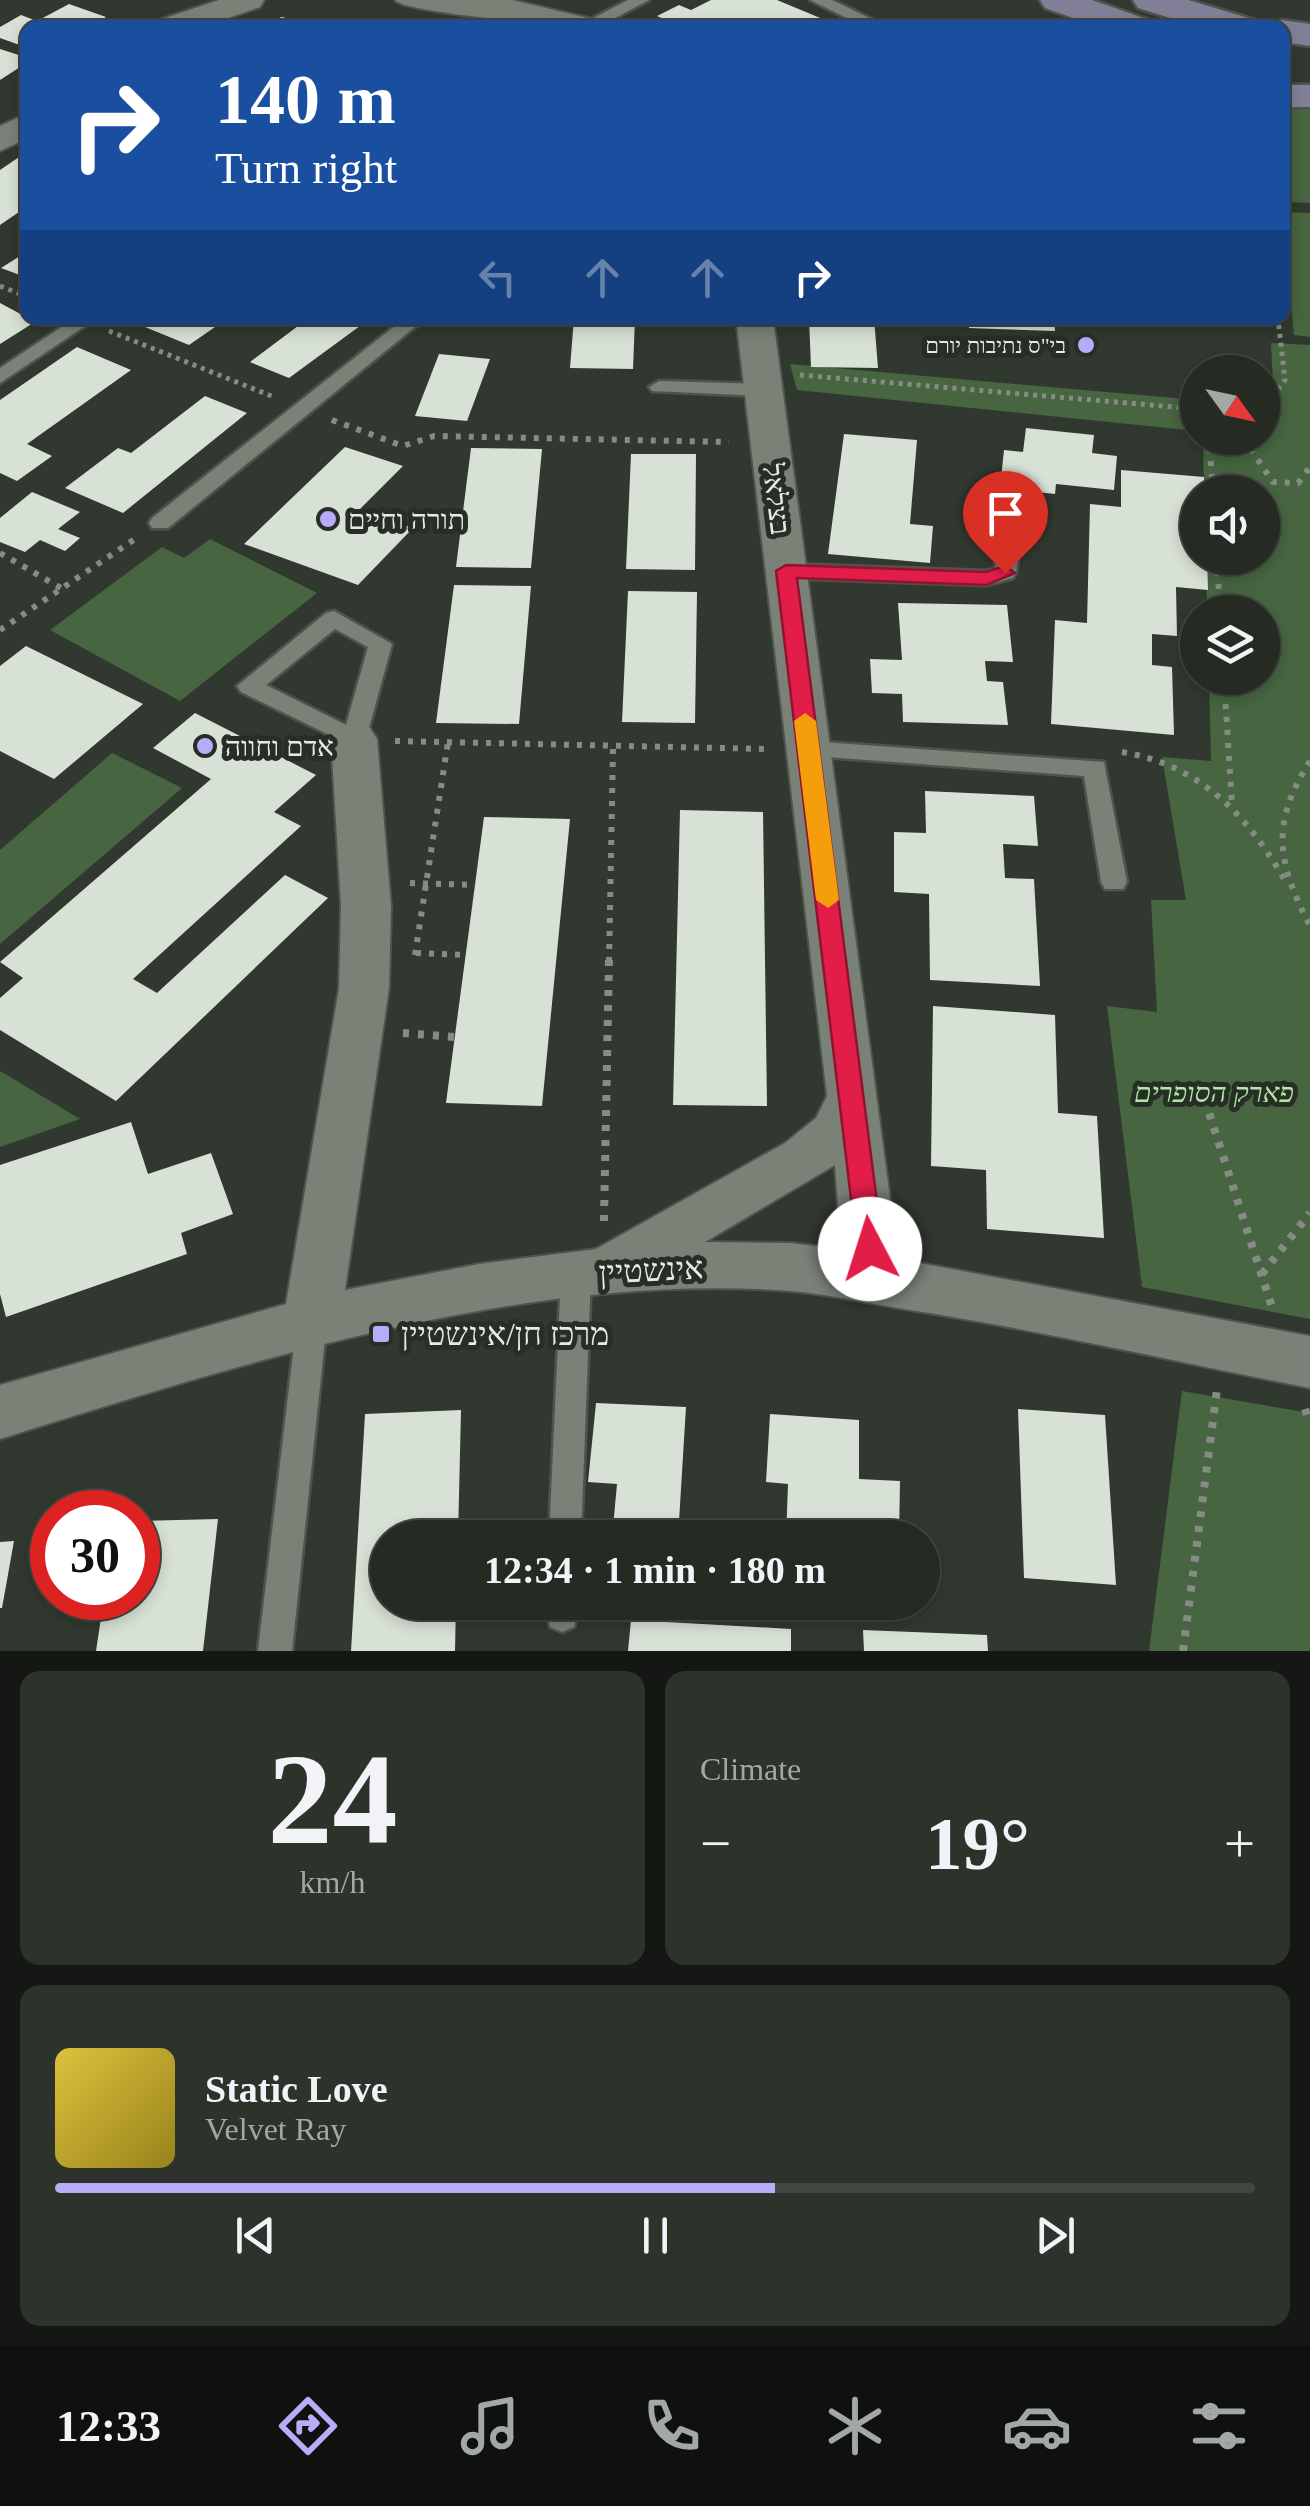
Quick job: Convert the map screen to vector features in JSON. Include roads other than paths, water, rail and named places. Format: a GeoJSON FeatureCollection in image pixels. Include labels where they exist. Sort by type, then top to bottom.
{"type":"FeatureCollection","features":[{"type":"Feature","properties":{"kind":"main road"},"geometry":{"type":"LineString","coordinates":[[1058,0],[1114,20]]}},
{"type":"Feature","properties":{"kind":"main road"},"geometry":{"type":"LineString","coordinates":[[1151,0],[1216,20]]}},
{"type":"Feature","properties":{"kind":"street"},"geometry":{"type":"LineString","coordinates":[[190,20],[249,0]]}},
{"type":"Feature","properties":{"kind":"street"},"geometry":{"type":"LineString","coordinates":[[410,0],[507,8],[558,20]]}},
{"type":"Feature","properties":{"kind":"street","name":"בצלאל"},"geometry":{"type":"LineString","coordinates":[[755,325],[853,1097],[872,1280]]}},
{"type":"Feature","properties":{"kind":"street"},"geometry":{"type":"LineString","coordinates":[[312,1320],[364,988],[366,906],[354,739]]}},
{"type":"Feature","properties":{"kind":"street"},"geometry":{"type":"LineString","coordinates":[[590,1273],[804,1158],[836,1132],[853,1097]]}},
{"type":"Feature","properties":{"kind":"street","name":"אינשטיין"},"geometry":{"type":"LineString","coordinates":[[0,1412],[312,1320],[643,1267],[779,1266],[988,1296],[1300,1360]]}},
{"type":"Feature","properties":{"kind":"lane"},"geometry":{"type":"LineString","coordinates":[[602,20],[641,0]]}},
{"type":"Feature","properties":{"kind":"lane"},"geometry":{"type":"LineString","coordinates":[[818,0],[864,20]]}},
{"type":"Feature","properties":{"kind":"lane"},"geometry":{"type":"LineString","coordinates":[[0,376],[76,325]]}},
{"type":"Feature","properties":{"kind":"lane"},"geometry":{"type":"LineString","coordinates":[[160,522],[407,325]]}},
{"type":"Feature","properties":{"kind":"lane"},"geometry":{"type":"LineString","coordinates":[[658,387],[762,381]]}},
{"type":"Feature","properties":{"kind":"lane"},"geometry":{"type":"LineString","coordinates":[[786,571],[986,578],[1005,573],[1012,524]]}},
{"type":"Feature","properties":{"kind":"lane"},"geometry":{"type":"LineString","coordinates":[[334,618],[380,644],[354,739],[249,686],[334,618]]}},
{"type":"Feature","properties":{"kind":"lane"},"geometry":{"type":"LineString","coordinates":[[808,750],[1094,768],[1114,882]]}},
{"type":"Feature","properties":{"kind":"lane"},"geometry":{"type":"LineString","coordinates":[[567,1520],[590,1273]]}},
{"type":"Feature","properties":{"kind":"lane"},"geometry":{"type":"LineString","coordinates":[[275,1651],[312,1320]]}},
{"type":"Feature","properties":{"kind":"place","name":"בי\"ס נתיבות יורם"},"geometry":{"type":"Point","coordinates":[1086,345]}},
{"type":"Feature","properties":{"kind":"place","name":"תורה וחיים"},"geometry":{"type":"Point","coordinates":[328,519]}},
{"type":"Feature","properties":{"kind":"place","name":"אדם וחווה"},"geometry":{"type":"Point","coordinates":[205,746]}},
{"type":"Feature","properties":{"kind":"place","name":"מרכז חן/אינשטיין"},"geometry":{"type":"Point","coordinates":[381,1334]}},
{"type":"Feature","properties":{"kind":"park label","name":"פארק הסופרים"},"geometry":{"type":"Point","coordinates":[1214,1092]}}]}
